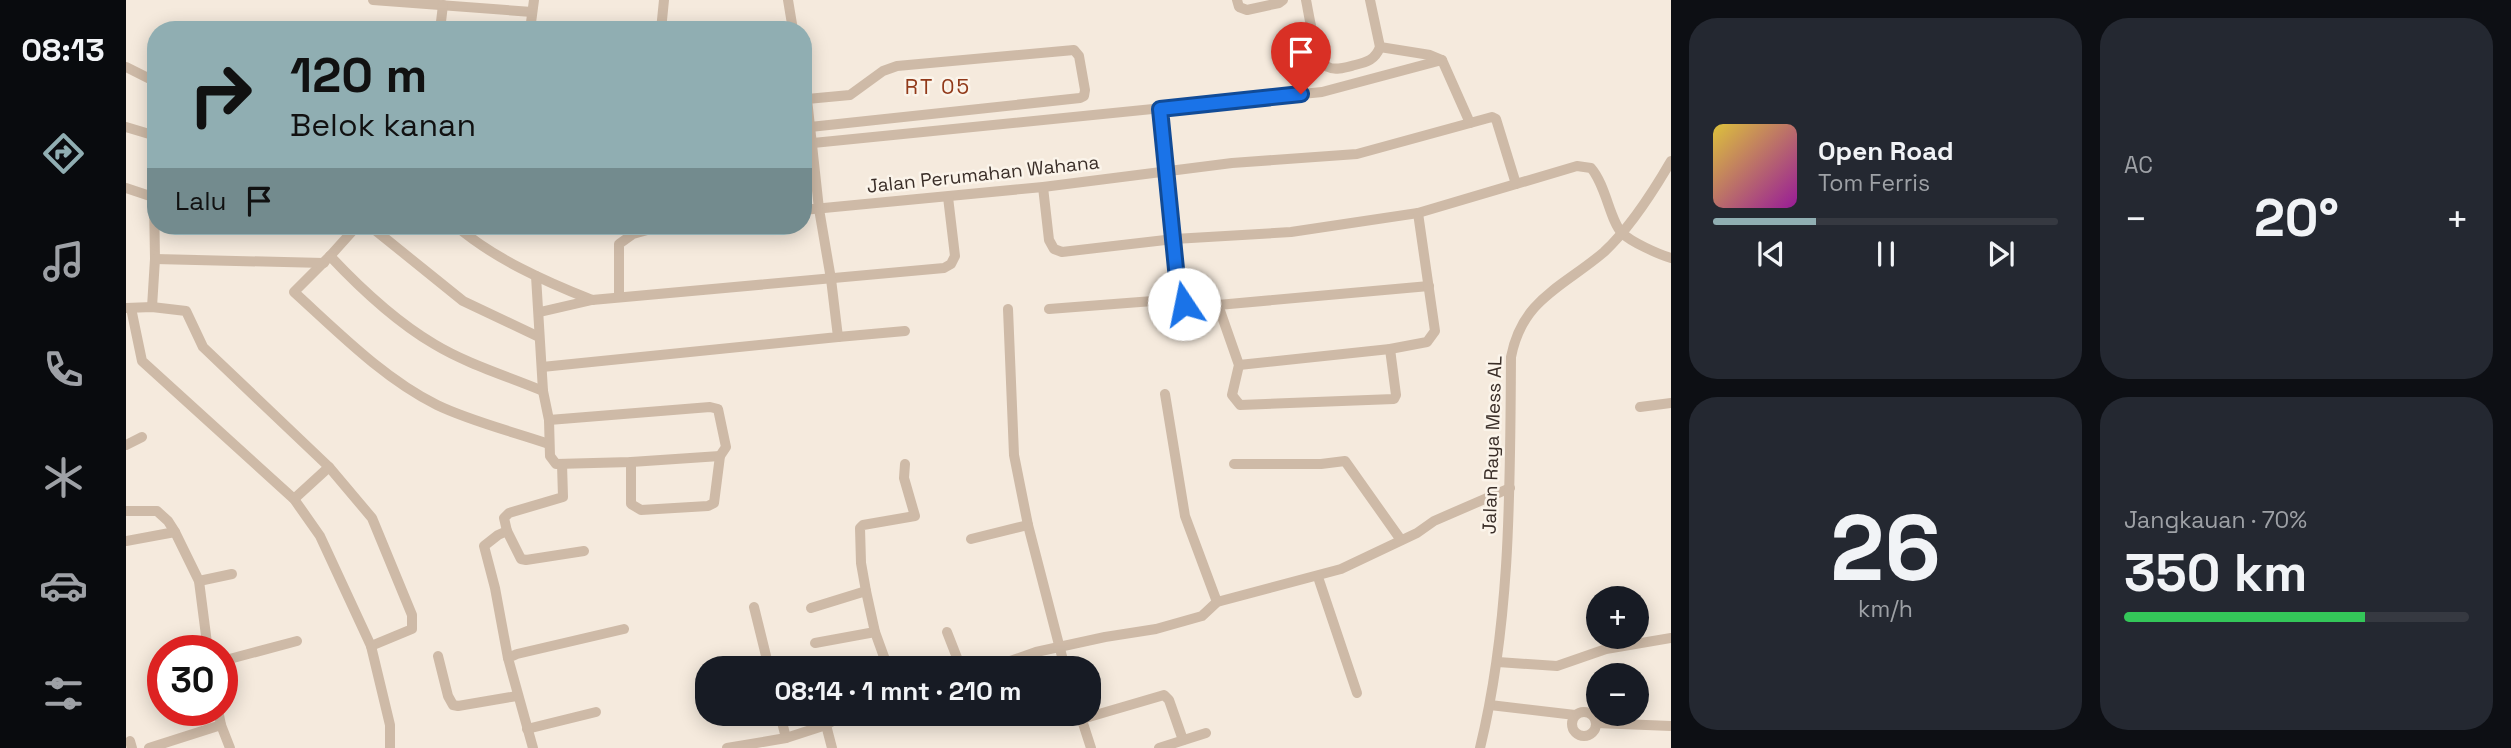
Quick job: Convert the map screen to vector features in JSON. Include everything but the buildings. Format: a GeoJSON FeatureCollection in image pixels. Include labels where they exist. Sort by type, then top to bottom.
{"type":"FeatureCollection","features":[{"type":"Feature","properties":{"kind":"street"},"geometry":{"type":"LineString","coordinates":[[373,0],[443,5],[533,6]]}},
{"type":"Feature","properties":{"kind":"street"},"geometry":{"type":"LineString","coordinates":[[662,21],[664,0]]}},
{"type":"Feature","properties":{"kind":"street"},"geometry":{"type":"LineString","coordinates":[[788,0],[792,21]]}},
{"type":"Feature","properties":{"kind":"street"},"geometry":{"type":"LineString","coordinates":[[1237,0],[1239,7],[1247,10],[1281,3],[1283,0]]}},
{"type":"Feature","properties":{"kind":"street"},"geometry":{"type":"LineString","coordinates":[[1306,0],[1319,57],[1328,67],[1335,69],[1366,62],[1376,56],[1380,47],[1370,0]]}},
{"type":"Feature","properties":{"kind":"street"},"geometry":{"type":"LineString","coordinates":[[441,21],[443,5]]}},
{"type":"Feature","properties":{"kind":"street"},"geometry":{"type":"LineString","coordinates":[[1380,47],[1442,60]]}},
{"type":"Feature","properties":{"kind":"street"},"geometry":{"type":"LineString","coordinates":[[812,99],[850,95],[883,71],[897,66],[1074,50],[1079,56],[1085,90],[1084,96],[1080,98],[812,127]]}},
{"type":"Feature","properties":{"kind":"street"},"geometry":{"type":"LineString","coordinates":[[812,144],[1338,90],[1442,60]]}},
{"type":"Feature","properties":{"kind":"street"},"geometry":{"type":"LineString","coordinates":[[1442,60],[1470,123],[1492,117],[1496,119],[1516,184]]}},
{"type":"Feature","properties":{"kind":"street"},"geometry":{"type":"LineString","coordinates":[[126,67],[147,77]]}},
{"type":"Feature","properties":{"kind":"street"},"geometry":{"type":"LineString","coordinates":[[1160,109],[1179,299],[1184,304],[1218,305],[1429,286]]}},
{"type":"Feature","properties":{"kind":"street","name":"Jalan Perumahan Wahana"},"geometry":{"type":"LineString","coordinates":[[812,209],[1043,187],[1167,170],[1357,154],[1470,123]]}},
{"type":"Feature","properties":{"kind":"street"},"geometry":{"type":"LineString","coordinates":[[126,127],[147,133]]}},
{"type":"Feature","properties":{"kind":"street","name":"Jalan Raya Mess AL"},"geometry":{"type":"LineString","coordinates":[[1479,748],[1498,662],[1510,488],[1511,357],[1515,337],[1532,308],[1605,250],[1621,232],[1654,191],[1671,161]]}},
{"type":"Feature","properties":{"kind":"street"},"geometry":{"type":"LineString","coordinates":[[1043,187],[1049,240],[1054,249],[1062,252],[1174,239],[1291,232],[1418,213],[1577,166],[1591,168],[1599,176],[1621,232],[1671,258]]}},
{"type":"Feature","properties":{"kind":"street"},"geometry":{"type":"LineString","coordinates":[[812,171],[838,337]]}},
{"type":"Feature","properties":{"kind":"street"},"geometry":{"type":"LineString","coordinates":[[126,188],[147,195]]}},
{"type":"Feature","properties":{"kind":"street"},"geometry":{"type":"LineString","coordinates":[[540,312],[592,300],[948,266],[955,256],[948,197]]}},
{"type":"Feature","properties":{"kind":"street"},"geometry":{"type":"LineString","coordinates":[[1239,365],[1390,349],[1420,344],[1433,337],[1435,331],[1418,213]]}},
{"type":"Feature","properties":{"kind":"street"},"geometry":{"type":"LineString","coordinates":[[152,307],[155,235]]}},
{"type":"Feature","properties":{"kind":"street"},"geometry":{"type":"LineString","coordinates":[[348,235],[294,292],[366,357],[422,397],[441,407],[550,444]]}},
{"type":"Feature","properties":{"kind":"street"},"geometry":{"type":"LineString","coordinates":[[381,235],[463,301],[539,337]]}},
{"type":"Feature","properties":{"kind":"street"},"geometry":{"type":"LineString","coordinates":[[469,235],[536,276],[592,300]]}},
{"type":"Feature","properties":{"kind":"street"},"geometry":{"type":"LineString","coordinates":[[619,297],[619,244],[632,235]]}},
{"type":"Feature","properties":{"kind":"street"},"geometry":{"type":"LineString","coordinates":[[155,259],[327,260],[434,344],[543,391]]}},
{"type":"Feature","properties":{"kind":"street"},"geometry":{"type":"LineString","coordinates":[[536,276],[543,391],[549,420],[552,460],[556,464],[631,463],[720,456]]}},
{"type":"Feature","properties":{"kind":"street"},"geometry":{"type":"LineString","coordinates":[[1049,309],[1179,299]]}},
{"type":"Feature","properties":{"kind":"street"},"geometry":{"type":"LineString","coordinates":[[1218,305],[1239,365],[1232,395],[1240,405],[1394,400],[1396,395],[1390,349]]}},
{"type":"Feature","properties":{"kind":"street"},"geometry":{"type":"LineString","coordinates":[[370,646],[412,629],[412,615],[372,518],[329,467],[203,347],[186,312],[128,307],[142,361],[294,499],[320,536],[370,646],[390,725],[390,748]]}},
{"type":"Feature","properties":{"kind":"street"},"geometry":{"type":"LineString","coordinates":[[1008,309],[1014,455],[1028,525],[1062,656]]}},
{"type":"Feature","properties":{"kind":"street"},"geometry":{"type":"LineString","coordinates":[[542,367],[905,331]]}},
{"type":"Feature","properties":{"kind":"street"},"geometry":{"type":"LineString","coordinates":[[1164,394],[1185,516],[1217,602]]}},
{"type":"Feature","properties":{"kind":"street"},"geometry":{"type":"LineString","coordinates":[[1640,407],[1671,402]]}},
{"type":"Feature","properties":{"kind":"street"},"geometry":{"type":"LineString","coordinates":[[549,420],[710,407],[718,409],[726,446],[720,456],[714,503],[708,506],[641,510],[631,505],[631,463]]}},
{"type":"Feature","properties":{"kind":"street"},"geometry":{"type":"LineString","coordinates":[[126,444],[142,437]]}},
{"type":"Feature","properties":{"kind":"street"},"geometry":{"type":"LineString","coordinates":[[1234,464],[1321,464],[1345,461],[1401,540]]}},
{"type":"Feature","properties":{"kind":"street"},"geometry":{"type":"LineString","coordinates":[[562,464],[563,497],[509,513],[504,518],[507,531],[521,559],[584,551]]}},
{"type":"Feature","properties":{"kind":"street"},"geometry":{"type":"LineString","coordinates":[[884,656],[866,591],[861,563],[860,528],[863,525],[915,516],[904,478],[905,464]]}},
{"type":"Feature","properties":{"kind":"street"},"geometry":{"type":"LineString","coordinates":[[294,499],[329,467]]}},
{"type":"Feature","properties":{"kind":"street"},"geometry":{"type":"LineString","coordinates":[[1024,656],[1168,626],[1202,616],[1217,602],[1318,577],[1341,569],[1417,533],[1434,521],[1510,488]]}},
{"type":"Feature","properties":{"kind":"street"},"geometry":{"type":"LineString","coordinates":[[126,510],[157,512],[168,521],[199,581],[206,635]]}},
{"type":"Feature","properties":{"kind":"street"},"geometry":{"type":"LineString","coordinates":[[971,539],[1028,525]]}},
{"type":"Feature","properties":{"kind":"street"},"geometry":{"type":"LineString","coordinates":[[507,531],[498,535],[484,549],[492,574],[517,696],[533,748]]}},
{"type":"Feature","properties":{"kind":"street"},"geometry":{"type":"LineString","coordinates":[[126,541],[175,532]]}},
{"type":"Feature","properties":{"kind":"street"},"geometry":{"type":"LineString","coordinates":[[199,581],[232,574]]}},
{"type":"Feature","properties":{"kind":"street"},"geometry":{"type":"LineString","coordinates":[[1318,577],[1357,693]]}},
{"type":"Feature","properties":{"kind":"street"},"geometry":{"type":"LineString","coordinates":[[811,608],[866,591]]}},
{"type":"Feature","properties":{"kind":"street"},"geometry":{"type":"LineString","coordinates":[[754,607],[766,656]]}},
{"type":"Feature","properties":{"kind":"street"},"geometry":{"type":"LineString","coordinates":[[508,658],[624,629]]}},
{"type":"Feature","properties":{"kind":"street"},"geometry":{"type":"LineString","coordinates":[[815,643],[875,632]]}},
{"type":"Feature","properties":{"kind":"street"},"geometry":{"type":"LineString","coordinates":[[947,632],[956,656]]}},
{"type":"Feature","properties":{"kind":"street"},"geometry":{"type":"LineString","coordinates":[[1649,642],[1671,638]]}},
{"type":"Feature","properties":{"kind":"street"},"geometry":{"type":"LineString","coordinates":[[238,657],[297,641]]}},
{"type":"Feature","properties":{"kind":"street"},"geometry":{"type":"LineString","coordinates":[[1498,662],[1557,666],[1606,649]]}},
{"type":"Feature","properties":{"kind":"street"},"geometry":{"type":"LineString","coordinates":[[438,656],[448,696],[453,705],[517,696]]}},
{"type":"Feature","properties":{"kind":"street"},"geometry":{"type":"LineString","coordinates":[[1101,712],[1164,695],[1169,701],[1183,740]]}},
{"type":"Feature","properties":{"kind":"street"},"geometry":{"type":"LineString","coordinates":[[1490,705],[1575,715],[1586,712]]}},
{"type":"Feature","properties":{"kind":"street"},"geometry":{"type":"LineString","coordinates":[[527,729],[597,712]]}},
{"type":"Feature","properties":{"kind":"street"},"geometry":{"type":"LineString","coordinates":[[1575,715],[1572,724],[1576,733],[1589,735],[1596,726]]}},
{"type":"Feature","properties":{"kind":"street"},"geometry":{"type":"LineString","coordinates":[[1649,725],[1671,726]]}},
{"type":"Feature","properties":{"kind":"street"},"geometry":{"type":"LineString","coordinates":[[149,748],[217,726]]}},
{"type":"Feature","properties":{"kind":"street"},"geometry":{"type":"LineString","coordinates":[[220,726],[230,748]]}},
{"type":"Feature","properties":{"kind":"street"},"geometry":{"type":"LineString","coordinates":[[783,726],[786,738]]}},
{"type":"Feature","properties":{"kind":"street"},"geometry":{"type":"LineString","coordinates":[[727,748],[786,738],[817,726]]}},
{"type":"Feature","properties":{"kind":"street"},"geometry":{"type":"LineString","coordinates":[[832,748],[834,726]]}},
{"type":"Feature","properties":{"kind":"street"},"geometry":{"type":"LineString","coordinates":[[1084,726],[1091,748]]}},
{"type":"Feature","properties":{"kind":"street"},"geometry":{"type":"LineString","coordinates":[[1159,748],[1206,733]]}},
{"type":"Feature","properties":{"kind":"district","name":"RT 05"},"geometry":{"type":"Point","coordinates":[938,86]}},
{"type":"Feature","properties":{"kind":"route"},"geometry":{"type":"LineString","coordinates":[[1184,304],[1179,299],[1160,109],[1301,94]]}}]}
